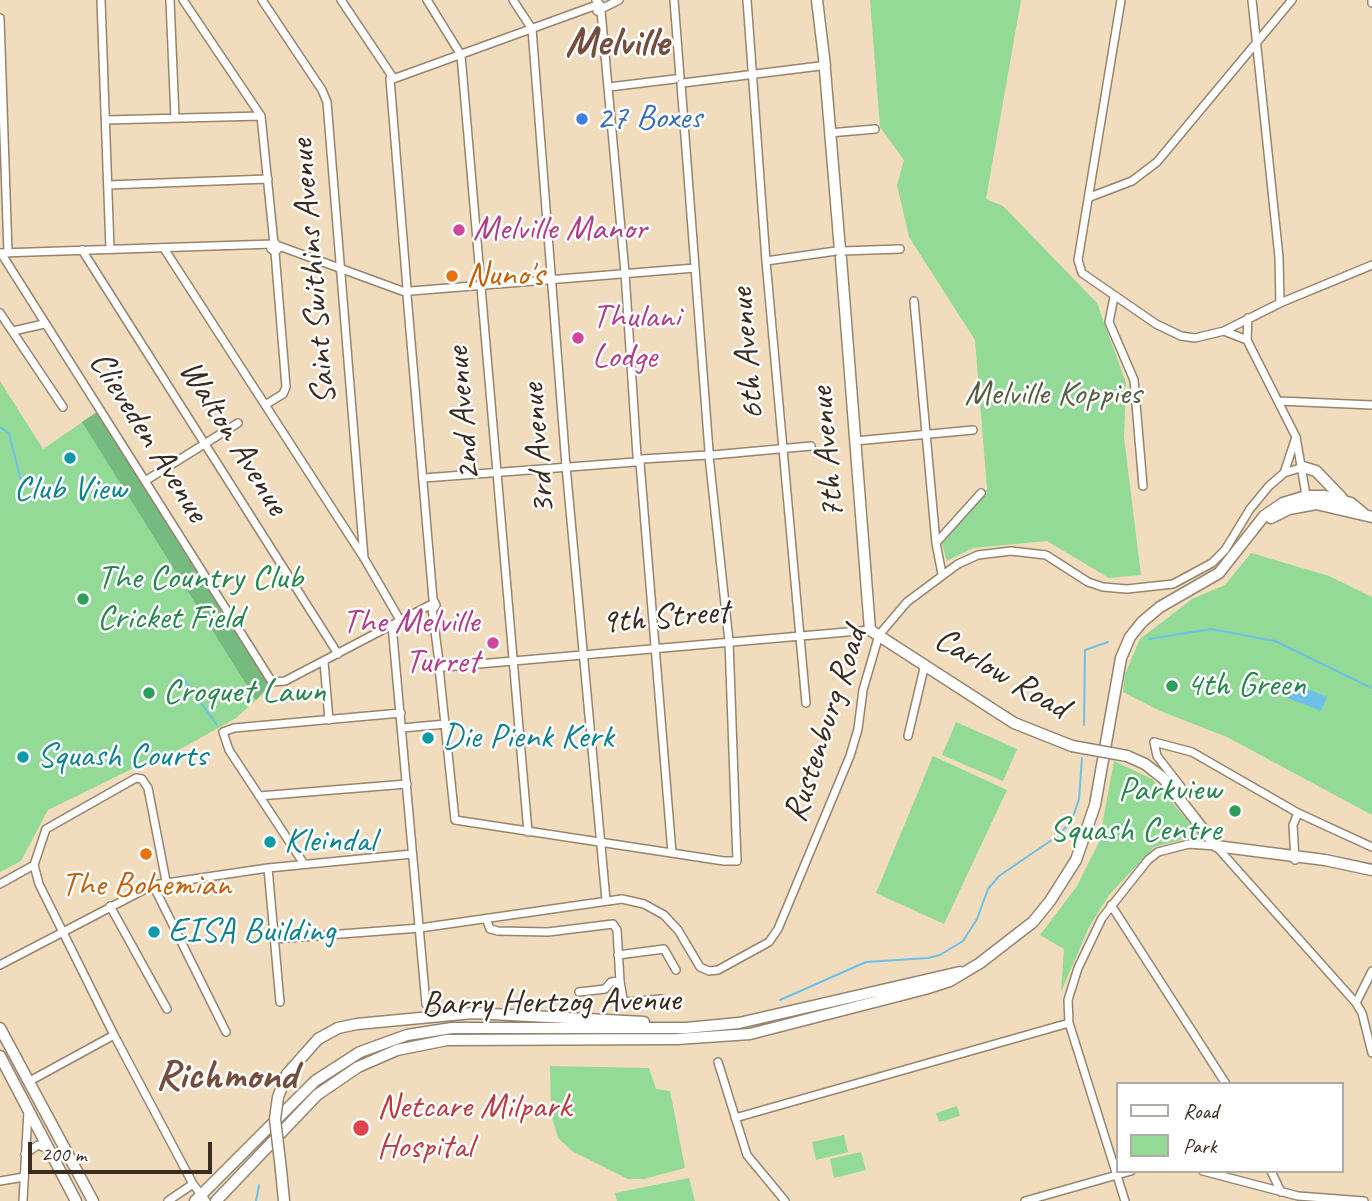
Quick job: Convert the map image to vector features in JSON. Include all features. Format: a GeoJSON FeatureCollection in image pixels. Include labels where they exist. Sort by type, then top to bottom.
{"type":"FeatureCollection","features":[{"type":"Feature","properties":{"kind":"main road","name":"7th Avenue"},"geometry":{"type":"LineString","coordinates":[[817,0],[820,68],[825,88],[855,441],[875,632]]}},
{"type":"Feature","properties":{"kind":"main road"},"geometry":{"type":"LineString","coordinates":[[1303,467],[1316,471],[1344,500]]}},
{"type":"Feature","properties":{"kind":"main road","name":"Barry Hertzog Avenue"},"geometry":{"type":"LineString","coordinates":[[216,1201],[317,1095],[358,1068],[397,1050],[447,1040],[677,1039],[750,1034],[875,1004],[950,981],[1002,949],[1033,922],[1055,895],[1076,860],[1091,819],[1116,679],[1130,637],[1160,607],[1219,573],[1264,520],[1264,516],[1279,506],[1307,501],[1344,500],[1367,515]]}},
{"type":"Feature","properties":{"kind":"main road","name":"Barry Hertzog Avenue"},"geometry":{"type":"LineString","coordinates":[[1307,501],[1367,515]]}},
{"type":"Feature","properties":{"kind":"main road","name":"Carlow Road"},"geometry":{"type":"LineString","coordinates":[[875,632],[1021,727],[1072,746],[1127,756],[1145,764],[1163,778],[1216,846]]}},
{"type":"Feature","properties":{"kind":"main road"},"geometry":{"type":"LineString","coordinates":[[1216,846],[1367,869]]}},
{"type":"Feature","properties":{"kind":"main road","name":"Barry Hertzog Avenue"},"geometry":{"type":"LineString","coordinates":[[201,1199],[315,1081],[346,1060],[382,1042],[421,1031],[452,1028],[702,1027],[769,1018],[964,972]]}},
{"type":"Feature","properties":{"kind":"main road"},"geometry":{"type":"LineString","coordinates":[[284,1201],[276,1108],[287,1074],[306,1050],[326,1033],[379,1021],[486,1014],[702,1027]]}},
{"type":"Feature","properties":{"kind":"main road"},"geometry":{"type":"LineString","coordinates":[[0,1028],[93,1201]]}},
{"type":"Feature","properties":{"kind":"main road"},"geometry":{"type":"LineString","coordinates":[[0,1056],[76,1201]]}},
{"type":"Feature","properties":{"kind":"street"},"geometry":{"type":"LineString","coordinates":[[101,0],[110,249]]}},
{"type":"Feature","properties":{"kind":"street"},"geometry":{"type":"LineString","coordinates":[[170,0],[175,118]]}},
{"type":"Feature","properties":{"kind":"street"},"geometry":{"type":"LineString","coordinates":[[183,0],[261,116],[286,387],[283,394],[265,405]]}},
{"type":"Feature","properties":{"kind":"street","name":"Saint Swithins Avenue"},"geometry":{"type":"LineString","coordinates":[[262,0],[325,96],[365,558]]}},
{"type":"Feature","properties":{"kind":"street"},"geometry":{"type":"LineString","coordinates":[[341,0],[392,78],[407,291],[453,817],[456,821],[737,861],[729,641],[674,0]]}},
{"type":"Feature","properties":{"kind":"street","name":"2nd Avenue"},"geometry":{"type":"LineString","coordinates":[[427,0],[461,55],[528,832]]}},
{"type":"Feature","properties":{"kind":"street","name":"3rd Avenue"},"geometry":{"type":"LineString","coordinates":[[513,0],[532,29],[566,466],[598,842],[606,900]]}},
{"type":"Feature","properties":{"kind":"street","name":"6th Avenue"},"geometry":{"type":"LineString","coordinates":[[747,0],[766,261],[806,703]]}},
{"type":"Feature","properties":{"kind":"street"},"geometry":{"type":"LineString","coordinates":[[1121,0],[1078,260],[1079,269],[1085,276],[1114,297],[1181,336],[1195,338],[1224,331],[1280,303],[1372,265]]}},
{"type":"Feature","properties":{"kind":"street"},"geometry":{"type":"LineString","coordinates":[[1252,0],[1279,257],[1280,303]]}},
{"type":"Feature","properties":{"kind":"street"},"geometry":{"type":"LineString","coordinates":[[1090,197],[1132,181],[1157,162],[1292,0]]}},
{"type":"Feature","properties":{"kind":"street"},"geometry":{"type":"LineString","coordinates":[[392,78],[617,1]]}},
{"type":"Feature","properties":{"kind":"street"},"geometry":{"type":"LineString","coordinates":[[598,6],[609,87],[672,853]]}},
{"type":"Feature","properties":{"kind":"street"},"geometry":{"type":"LineString","coordinates":[[0,18],[3,253],[165,250],[257,244],[292,252],[407,291],[695,268]]}},
{"type":"Feature","properties":{"kind":"street"},"geometry":{"type":"LineString","coordinates":[[609,87],[820,68]]}},
{"type":"Feature","properties":{"kind":"street"},"geometry":{"type":"LineString","coordinates":[[106,120],[261,116]]}},
{"type":"Feature","properties":{"kind":"street"},"geometry":{"type":"LineString","coordinates":[[829,133],[875,129]]}},
{"type":"Feature","properties":{"kind":"street"},"geometry":{"type":"LineString","coordinates":[[108,185],[268,179]]}},
{"type":"Feature","properties":{"kind":"street"},"geometry":{"type":"LineString","coordinates":[[766,261],[900,249]]}},
{"type":"Feature","properties":{"kind":"street","name":"Walton Avenue"},"geometry":{"type":"LineString","coordinates":[[82,250],[338,654]]}},
{"type":"Feature","properties":{"kind":"street"},"geometry":{"type":"LineString","coordinates":[[165,250],[365,558],[400,620]]}},
{"type":"Feature","properties":{"kind":"street","name":"Clieveden Avenue"},"geometry":{"type":"LineString","coordinates":[[3,253],[44,324],[275,684],[324,662]]}},
{"type":"Feature","properties":{"kind":"street"},"geometry":{"type":"LineString","coordinates":[[1114,297],[1109,319],[1134,380],[1143,485]]}},
{"type":"Feature","properties":{"kind":"street"},"geometry":{"type":"LineString","coordinates":[[915,301],[936,543],[943,574]]}},
{"type":"Feature","properties":{"kind":"street"},"geometry":{"type":"LineString","coordinates":[[0,313],[63,407]]}},
{"type":"Feature","properties":{"kind":"street"},"geometry":{"type":"LineString","coordinates":[[1248,318],[1247,340],[1296,437],[1307,501]]}},
{"type":"Feature","properties":{"kind":"street"},"geometry":{"type":"LineString","coordinates":[[13,331],[44,324]]}},
{"type":"Feature","properties":{"kind":"street"},"geometry":{"type":"LineString","coordinates":[[1224,331],[1247,340]]}},
{"type":"Feature","properties":{"kind":"street"},"geometry":{"type":"LineString","coordinates":[[1279,401],[1372,405]]}},
{"type":"Feature","properties":{"kind":"street"},"geometry":{"type":"LineString","coordinates":[[145,481],[237,423]]}},
{"type":"Feature","properties":{"kind":"street"},"geometry":{"type":"LineString","coordinates":[[855,441],[973,430]]}},
{"type":"Feature","properties":{"kind":"street"},"geometry":{"type":"LineString","coordinates":[[1284,473],[1296,437]]}},
{"type":"Feature","properties":{"kind":"street"},"geometry":{"type":"LineString","coordinates":[[424,478],[711,452],[725,454],[811,446]]}},
{"type":"Feature","properties":{"kind":"street","name":"Rustenburg Road"},"geometry":{"type":"LineString","coordinates":[[275,939],[420,929],[487,921],[606,900],[635,901],[664,915],[678,930],[700,967],[709,971],[718,970],[769,942],[778,929],[850,756],[858,729],[875,632],[894,614],[943,574],[978,555],[1023,551],[1046,555],[1088,582],[1103,587],[1127,589],[1172,584],[1204,569],[1219,556],[1258,498],[1284,473],[1303,467]]}},
{"type":"Feature","properties":{"kind":"street"},"geometry":{"type":"LineString","coordinates":[[936,543],[981,493]]}},
{"type":"Feature","properties":{"kind":"street"},"geometry":{"type":"LineString","coordinates":[[328,720],[324,662],[400,620],[434,606]]}},
{"type":"Feature","properties":{"kind":"street"},"geometry":{"type":"LineString","coordinates":[[391,625],[426,1004]]}},
{"type":"Feature","properties":{"kind":"street","name":"9th Street"},"geometry":{"type":"LineString","coordinates":[[441,666],[800,635],[875,632]]}},
{"type":"Feature","properties":{"kind":"street"},"geometry":{"type":"LineString","coordinates":[[908,736],[925,663]]}},
{"type":"Feature","properties":{"kind":"street"},"geometry":{"type":"LineString","coordinates":[[303,864],[229,750],[223,732],[234,727],[401,713]]}},
{"type":"Feature","properties":{"kind":"street"},"geometry":{"type":"LineString","coordinates":[[402,729],[446,724]]}},
{"type":"Feature","properties":{"kind":"street"},"geometry":{"type":"LineString","coordinates":[[1181,787],[1157,756],[1154,742],[1192,752],[1298,813],[1372,847]]}},
{"type":"Feature","properties":{"kind":"street"},"geometry":{"type":"LineString","coordinates":[[166,881],[148,788],[142,779],[136,778],[51,825],[41,837],[34,865],[38,884],[201,1199]]}},
{"type":"Feature","properties":{"kind":"street"},"geometry":{"type":"LineString","coordinates":[[259,796],[407,784]]}},
{"type":"Feature","properties":{"kind":"street"},"geometry":{"type":"LineString","coordinates":[[1296,858],[1293,825],[1298,813]]}},
{"type":"Feature","properties":{"kind":"street"},"geometry":{"type":"LineString","coordinates":[[1116,1169],[1069,1023],[1069,994],[1078,968],[1111,905],[1158,852],[1189,844],[1216,846]]}},
{"type":"Feature","properties":{"kind":"street","name":"Carlow Road"},"geometry":{"type":"LineString","coordinates":[[1216,846],[1356,1003],[1362,1013],[1372,1053]]}},
{"type":"Feature","properties":{"kind":"street"},"geometry":{"type":"LineString","coordinates":[[0,965],[110,906],[166,881],[412,854]]}},
{"type":"Feature","properties":{"kind":"street"},"geometry":{"type":"LineString","coordinates":[[0,884],[34,865]]}},
{"type":"Feature","properties":{"kind":"street"},"geometry":{"type":"LineString","coordinates":[[268,868],[280,1002]]}},
{"type":"Feature","properties":{"kind":"street"},"geometry":{"type":"LineString","coordinates":[[153,885],[226,1032]]}},
{"type":"Feature","properties":{"kind":"street"},"geometry":{"type":"LineString","coordinates":[[1111,905],[1225,1082]]}},
{"type":"Feature","properties":{"kind":"street"},"geometry":{"type":"LineString","coordinates":[[110,906],[167,1009]]}},
{"type":"Feature","properties":{"kind":"street"},"geometry":{"type":"LineString","coordinates":[[487,921],[490,929],[498,932],[524,929],[548,932],[611,923],[617,928],[623,999],[627,1002],[662,999]]}},
{"type":"Feature","properties":{"kind":"street"},"geometry":{"type":"LineString","coordinates":[[618,955],[664,949],[676,970]]}},
{"type":"Feature","properties":{"kind":"street"},"geometry":{"type":"LineString","coordinates":[[1356,1003],[1369,985],[1372,971]]}},
{"type":"Feature","properties":{"kind":"street"},"geometry":{"type":"LineString","coordinates":[[579,992],[605,989],[611,982],[620,981]]}},
{"type":"Feature","properties":{"kind":"street"},"geometry":{"type":"LineString","coordinates":[[735,1118],[1069,1023]]}},
{"type":"Feature","properties":{"kind":"street"},"geometry":{"type":"LineString","coordinates":[[28,1082],[114,1035]]}},
{"type":"Feature","properties":{"kind":"street"},"geometry":{"type":"LineString","coordinates":[[718,1062],[747,1155],[785,1201]]}},
{"type":"Feature","properties":{"kind":"street"},"geometry":{"type":"LineString","coordinates":[[23,1201],[28,1108]]}},
{"type":"Feature","properties":{"kind":"street"},"geometry":{"type":"LineString","coordinates":[[25,1154],[38,1145],[51,1151]]}},
{"type":"Feature","properties":{"kind":"street"},"geometry":{"type":"LineString","coordinates":[[1025,1201],[1124,1173]]}},
{"type":"Feature","properties":{"kind":"street"},"geometry":{"type":"LineString","coordinates":[[1211,1173],[1309,1198],[1364,1201]]}},
{"type":"Feature","properties":{"kind":"street"},"geometry":{"type":"LineString","coordinates":[[1272,1173],[1282,1192]]}},
{"type":"Feature","properties":{"kind":"street"},"geometry":{"type":"LineString","coordinates":[[1118,1175],[1125,1201]]}},
{"type":"Feature","properties":{"kind":"street"},"geometry":{"type":"LineString","coordinates":[[0,1181],[24,1177]]}},
{"type":"Feature","properties":{"kind":"street"},"geometry":{"type":"LineString","coordinates":[[168,1201],[193,1184]]}},
{"type":"Feature","properties":{"kind":"green space","name":"Melville Koppies"},"geometry":{"type":"Polygon","coordinates":[[[870,0],[1021,0],[986,199],[1003,206],[1097,303],[1126,383],[1124,437],[1141,575],[1109,578],[1047,541],[973,548],[947,561],[942,544],[987,489],[975,340],[909,237],[897,185],[904,160],[880,127],[870,0]]]}},
{"type":"Feature","properties":{"kind":"green space"},"geometry":{"type":"Polygon","coordinates":[[[0,381],[43,449],[100,410],[275,683],[236,718],[150,766],[142,764],[48,810],[21,861],[0,872],[0,381]]]}},
{"type":"Feature","properties":{"kind":"green space"},"geometry":{"type":"Polygon","coordinates":[[[100,410],[272,682],[256,700],[82,422],[100,410]]]}},
{"type":"Feature","properties":{"kind":"green space"},"geometry":{"type":"Polygon","coordinates":[[[1251,553],[1329,576],[1372,597],[1372,815],[1227,737],[1160,711],[1123,692],[1125,674],[1140,639],[1192,599],[1225,585],[1251,553]]]}},
{"type":"Feature","properties":{"kind":"green space"},"geometry":{"type":"Polygon","coordinates":[[[956,722],[1017,749],[1003,781],[942,755],[956,722]]]}},
{"type":"Feature","properties":{"kind":"green space"},"geometry":{"type":"Polygon","coordinates":[[[933,756],[1007,790],[944,924],[876,893],[933,756]]]}},
{"type":"Feature","properties":{"kind":"green space"},"geometry":{"type":"Polygon","coordinates":[[[1114,761],[1152,779],[1200,835],[1154,847],[1109,895],[1089,927],[1061,992],[1064,949],[1040,935],[1077,886],[1099,842],[1114,761]]]}},
{"type":"Feature","properties":{"kind":"green space"},"geometry":{"type":"Polygon","coordinates":[[[550,1066],[649,1068],[656,1089],[670,1091],[685,1168],[644,1179],[628,1179],[572,1151],[558,1138],[551,1114],[550,1066]]]}},
{"type":"Feature","properties":{"kind":"green space"},"geometry":{"type":"Polygon","coordinates":[[[957,1106],[960,1116],[939,1122],[936,1113],[957,1106]]]}},
{"type":"Feature","properties":{"kind":"green space"},"geometry":{"type":"Polygon","coordinates":[[[844,1135],[848,1152],[816,1160],[812,1142],[844,1135]]]}},
{"type":"Feature","properties":{"kind":"green space"},"geometry":{"type":"Polygon","coordinates":[[[861,1152],[866,1170],[834,1178],[830,1159],[861,1152]]]}},
{"type":"Feature","properties":{"kind":"green space"},"geometry":{"type":"Polygon","coordinates":[[[689,1178],[695,1201],[617,1201],[615,1193],[689,1178]]]}},
{"type":"Feature","properties":{"kind":"water"},"geometry":{"type":"Polygon","coordinates":[[[1290,682],[1327,697],[1321,711],[1285,697],[1290,682]]]}},
{"type":"Feature","properties":{"kind":"waterway"},"geometry":{"type":"LineString","coordinates":[[0,427],[9,433],[23,489]]}},
{"type":"Feature","properties":{"kind":"waterway"},"geometry":{"type":"LineString","coordinates":[[1149,639],[1211,629],[1275,641],[1372,688]]}},
{"type":"Feature","properties":{"kind":"waterway"},"geometry":{"type":"LineString","coordinates":[[1084,725],[1085,650],[1108,642]]}},
{"type":"Feature","properties":{"kind":"waterway"},"geometry":{"type":"LineString","coordinates":[[180,674],[217,725]]}},
{"type":"Feature","properties":{"kind":"waterway"},"geometry":{"type":"LineString","coordinates":[[780,1000],[866,962],[928,958],[940,955],[963,941],[977,919],[988,889],[999,876],[1059,835],[1072,820],[1079,799],[1082,758]]}},
{"type":"Feature","properties":{"kind":"waterway"},"geometry":{"type":"LineString","coordinates":[[256,1201],[259,1185]]}},
{"type":"Feature","properties":{"kind":"place","name":"27 Boxes"},"geometry":{"type":"Point","coordinates":[582,119]}},
{"type":"Feature","properties":{"kind":"place","name":"Melville Manor"},"geometry":{"type":"Point","coordinates":[459,230]}},
{"type":"Feature","properties":{"kind":"place","name":"Nuno's"},"geometry":{"type":"Point","coordinates":[452,276]}},
{"type":"Feature","properties":{"kind":"place","name":"Thulani Lodge"},"geometry":{"type":"Point","coordinates":[578,338]}},
{"type":"Feature","properties":{"kind":"place","name":"Club View"},"geometry":{"type":"Point","coordinates":[70,458]}},
{"type":"Feature","properties":{"kind":"place","name":"The Country Club Cricket Field"},"geometry":{"type":"Point","coordinates":[83,599]}},
{"type":"Feature","properties":{"kind":"place","name":"The Melville Turret"},"geometry":{"type":"Point","coordinates":[493,643]}},
{"type":"Feature","properties":{"kind":"place","name":"4th Green"},"geometry":{"type":"Point","coordinates":[1172,686]}},
{"type":"Feature","properties":{"kind":"place","name":"Croquet Lawn"},"geometry":{"type":"Point","coordinates":[149,693]}},
{"type":"Feature","properties":{"kind":"place","name":"Die Pienk Kerk"},"geometry":{"type":"Point","coordinates":[428,738]}},
{"type":"Feature","properties":{"kind":"place","name":"Squash Courts"},"geometry":{"type":"Point","coordinates":[23,757]}},
{"type":"Feature","properties":{"kind":"place","name":"Parkview Squash Centre"},"geometry":{"type":"Point","coordinates":[1235,811]}},
{"type":"Feature","properties":{"kind":"place","name":"Kleindal"},"geometry":{"type":"Point","coordinates":[270,842]}},
{"type":"Feature","properties":{"kind":"place","name":"The Bohemian"},"geometry":{"type":"Point","coordinates":[146,854]}},
{"type":"Feature","properties":{"kind":"place","name":"EISA Building"},"geometry":{"type":"Point","coordinates":[154,932]}},
{"type":"Feature","properties":{"kind":"place","name":"Netcare Milpark Hospital"},"geometry":{"type":"Point","coordinates":[361,1128]}},
{"type":"Feature","properties":{"kind":"district","name":"Melville"},"geometry":{"type":"Point","coordinates":[617,44]}},
{"type":"Feature","properties":{"kind":"district","name":"Richmond"},"geometry":{"type":"Point","coordinates":[226,1077]}}]}
